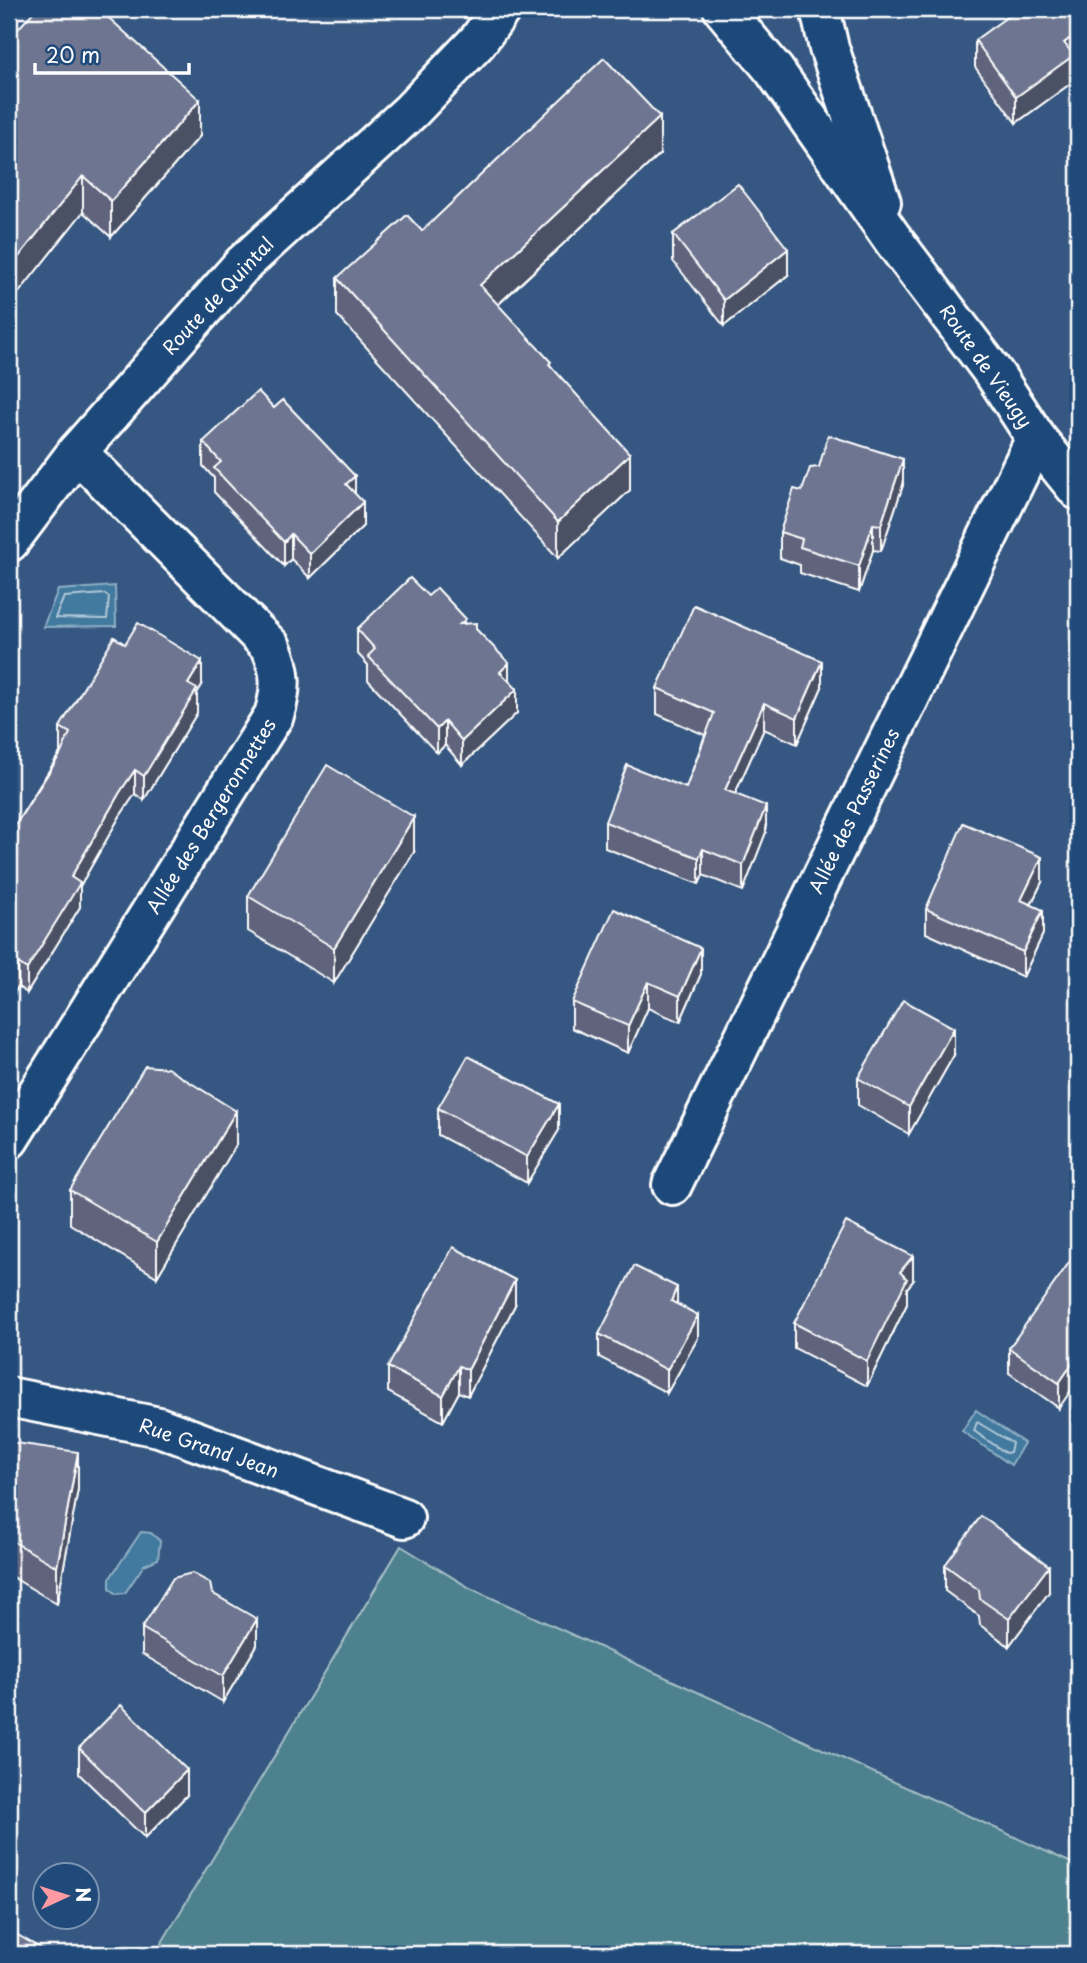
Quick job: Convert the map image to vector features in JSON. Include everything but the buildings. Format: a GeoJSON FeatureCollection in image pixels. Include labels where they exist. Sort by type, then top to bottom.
{"type":"FeatureCollection","features":[{"type":"Feature","properties":{"kind":"street","name":"Route de Quintal"},"geometry":{"type":"LineString","coordinates":[[9,542],[76,452],[243,264],[411,111],[478,41],[501,9]]}},
{"type":"Feature","properties":{"kind":"street","name":"Route de Quintal"},"geometry":{"type":"LineString","coordinates":[[478,41],[531,9]]}},
{"type":"Feature","properties":{"kind":"street","name":"Route de Vieugy"},"geometry":{"type":"LineString","coordinates":[[723,9],[774,70],[894,241],[995,375],[1037,438],[1078,489]]}},
{"type":"Feature","properties":{"kind":"street","name":"Route de Vieugy"},"geometry":{"type":"LineString","coordinates":[[820,9],[829,48],[894,241]]}},
{"type":"Feature","properties":{"kind":"street","name":"Allée des Passerines"},"geometry":{"type":"LineString","coordinates":[[672,1185],[1037,438]]}},
{"type":"Feature","properties":{"kind":"street","name":"Allée des Bergeronnettes"},"geometry":{"type":"LineString","coordinates":[[9,1139],[274,715],[281,692],[281,667],[271,647],[76,452]]}},
{"type":"Feature","properties":{"kind":"street","name":"Rue Grand Jean"},"geometry":{"type":"LineString","coordinates":[[9,1397],[159,1427],[404,1518]]}},
{"type":"Feature","properties":{"kind":"green space"},"geometry":{"type":"Polygon","coordinates":[[[401,1546],[470,1588],[1078,1866],[1078,1954],[155,1954],[401,1546]]]}},
{"type":"Feature","properties":{"kind":"water"},"geometry":{"type":"Polygon","coordinates":[[[115,586],[116,626],[43,627],[58,590],[115,586]]]}},
{"type":"Feature","properties":{"kind":"water"},"geometry":{"type":"Polygon","coordinates":[[[976,1410],[1024,1443],[1011,1465],[962,1431],[976,1410]]]}},
{"type":"Feature","properties":{"kind":"water"},"geometry":{"type":"Polygon","coordinates":[[[141,1532],[151,1533],[160,1541],[158,1559],[144,1565],[125,1593],[116,1594],[110,1588],[110,1578],[141,1532]]]}}]}
